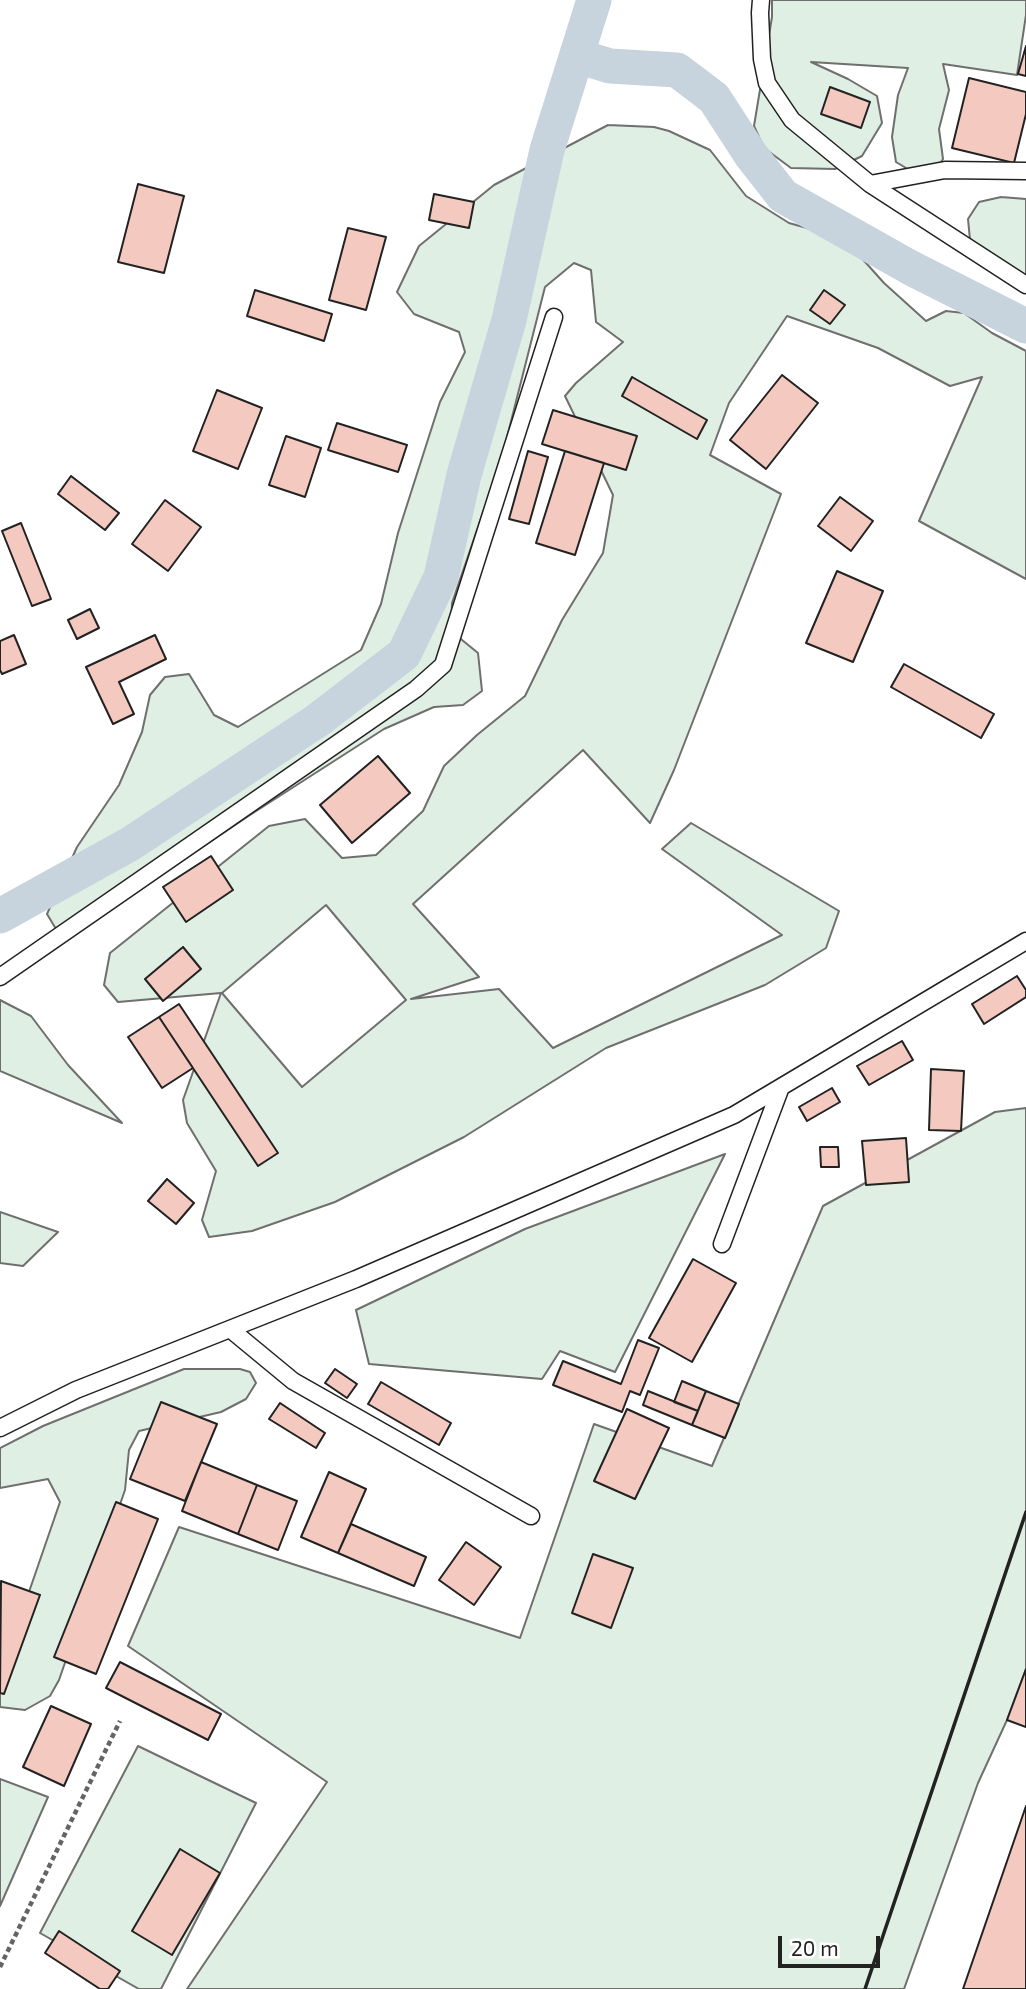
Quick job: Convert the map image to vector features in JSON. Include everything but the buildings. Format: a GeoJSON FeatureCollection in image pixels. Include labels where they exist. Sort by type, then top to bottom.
{"type":"FeatureCollection","features":[{"type":"Feature","properties":{"kind":"lane"},"geometry":{"type":"LineString","coordinates":[[761,0],[762,59],[768,83],[792,120],[870,184],[1026,285]]}},
{"type":"Feature","properties":{"kind":"lane"},"geometry":{"type":"LineString","coordinates":[[870,184],[945,170],[1026,171]]}},
{"type":"Feature","properties":{"kind":"lane"},"geometry":{"type":"LineString","coordinates":[[0,977],[416,689],[443,665],[554,317]]}},
{"type":"Feature","properties":{"kind":"lane"},"geometry":{"type":"LineString","coordinates":[[0,1428],[76,1390],[356,1279],[734,1115],[1026,941]]}},
{"type":"Feature","properties":{"kind":"lane"},"geometry":{"type":"LineString","coordinates":[[722,1244],[781,1087]]}},
{"type":"Feature","properties":{"kind":"lane"},"geometry":{"type":"LineString","coordinates":[[230,1329],[293,1381],[531,1516]]}},
{"type":"Feature","properties":{"kind":"path"},"geometry":{"type":"LineString","coordinates":[[0,1967],[120,1721]]}},
{"type":"Feature","properties":{"kind":"green space"},"geometry":{"type":"Polygon","coordinates":[[[772,0],[1026,0],[1017,75],[943,64],[949,90],[939,129],[943,159],[938,167],[911,171],[896,162],[892,137],[898,95],[908,68],[811,62],[877,96],[882,123],[862,156],[835,169],[791,168],[764,148],[754,126],[772,17],[772,0]]]}},
{"type":"Feature","properties":{"kind":"green space"},"geometry":{"type":"Polygon","coordinates":[[[608,125],[654,127],[669,131],[710,150],[746,196],[789,223],[814,230],[858,254],[884,283],[926,321],[946,311],[964,313],[992,333],[1026,351],[1026,579],[919,521],[982,377],[950,386],[878,348],[787,316],[729,403],[710,455],[781,494],[674,770],[650,823],[583,750],[413,904],[479,977],[411,999],[499,989],[553,1048],[782,935],[662,849],[691,823],[839,911],[826,948],[765,985],[606,1048],[464,1137],[335,1202],[252,1231],[209,1237],[202,1220],[216,1171],[187,1123],[183,1100],[221,993],[118,1002],[104,985],[110,953],[269,826],[305,819],[342,858],[376,855],[423,811],[444,766],[525,696],[562,620],[603,553],[613,495],[565,396],[623,342],[596,322],[591,270],[574,263],[545,287],[502,457],[452,603],[451,631],[478,653],[482,691],[463,705],[434,707],[384,729],[62,939],[47,914],[77,847],[119,785],[142,732],[150,695],[165,677],[189,674],[214,715],[238,727],[361,650],[381,604],[398,533],[440,402],[465,352],[459,332],[414,314],[397,292],[419,246],[494,185],[608,125]],[[326,905],[222,993],[302,1087],[406,1000],[326,905]]]}},
{"type":"Feature","properties":{"kind":"green space"},"geometry":{"type":"Polygon","coordinates":[[[1001,197],[1026,199],[1026,279],[970,240],[968,219],[979,202],[1001,197]]]}},
{"type":"Feature","properties":{"kind":"green space"},"geometry":{"type":"Polygon","coordinates":[[[0,1000],[31,1016],[68,1065],[122,1123],[0,1071],[0,1000]]]}},
{"type":"Feature","properties":{"kind":"green space"},"geometry":{"type":"Polygon","coordinates":[[[1026,1108],[1026,1669],[1007,1720],[978,1783],[904,1989],[187,1989],[327,1782],[128,1646],[179,1527],[520,1638],[594,1424],[712,1466],[823,1206],[995,1112],[1026,1108]]]}},
{"type":"Feature","properties":{"kind":"green space"},"geometry":{"type":"Polygon","coordinates":[[[725,1154],[615,1372],[560,1351],[542,1379],[369,1364],[356,1310],[525,1229],[725,1154]]]}},
{"type":"Feature","properties":{"kind":"green space"},"geometry":{"type":"Polygon","coordinates":[[[0,1212],[58,1232],[23,1266],[0,1263],[0,1212]]]}},
{"type":"Feature","properties":{"kind":"green space"},"geometry":{"type":"Polygon","coordinates":[[[184,1369],[240,1369],[250,1372],[256,1383],[246,1399],[221,1412],[139,1431],[129,1450],[125,1490],[59,1680],[50,1696],[25,1710],[0,1707],[0,1676],[60,1502],[48,1479],[0,1488],[0,1448],[43,1426],[184,1369]]]}},
{"type":"Feature","properties":{"kind":"green space"},"geometry":{"type":"Polygon","coordinates":[[[138,1746],[256,1803],[161,1989],[139,1989],[40,1933],[138,1746]]]}},
{"type":"Feature","properties":{"kind":"green space"},"geometry":{"type":"Polygon","coordinates":[[[0,1779],[48,1797],[0,1906],[0,1779]]]}},
{"type":"Feature","properties":{"kind":"waterway"},"geometry":{"type":"LineString","coordinates":[[0,916],[130,844],[318,720],[404,654],[441,577],[464,475],[509,320],[547,150],[594,0]]}},
{"type":"Feature","properties":{"kind":"waterway"},"geometry":{"type":"LineString","coordinates":[[577,56],[610,66],[677,70],[714,98],[751,155],[783,196],[911,268],[1026,326]]}},
{"type":"Feature","properties":{"kind":"wall"},"geometry":{"type":"LineString","coordinates":[[865,1989],[1026,1512]]}}]}
